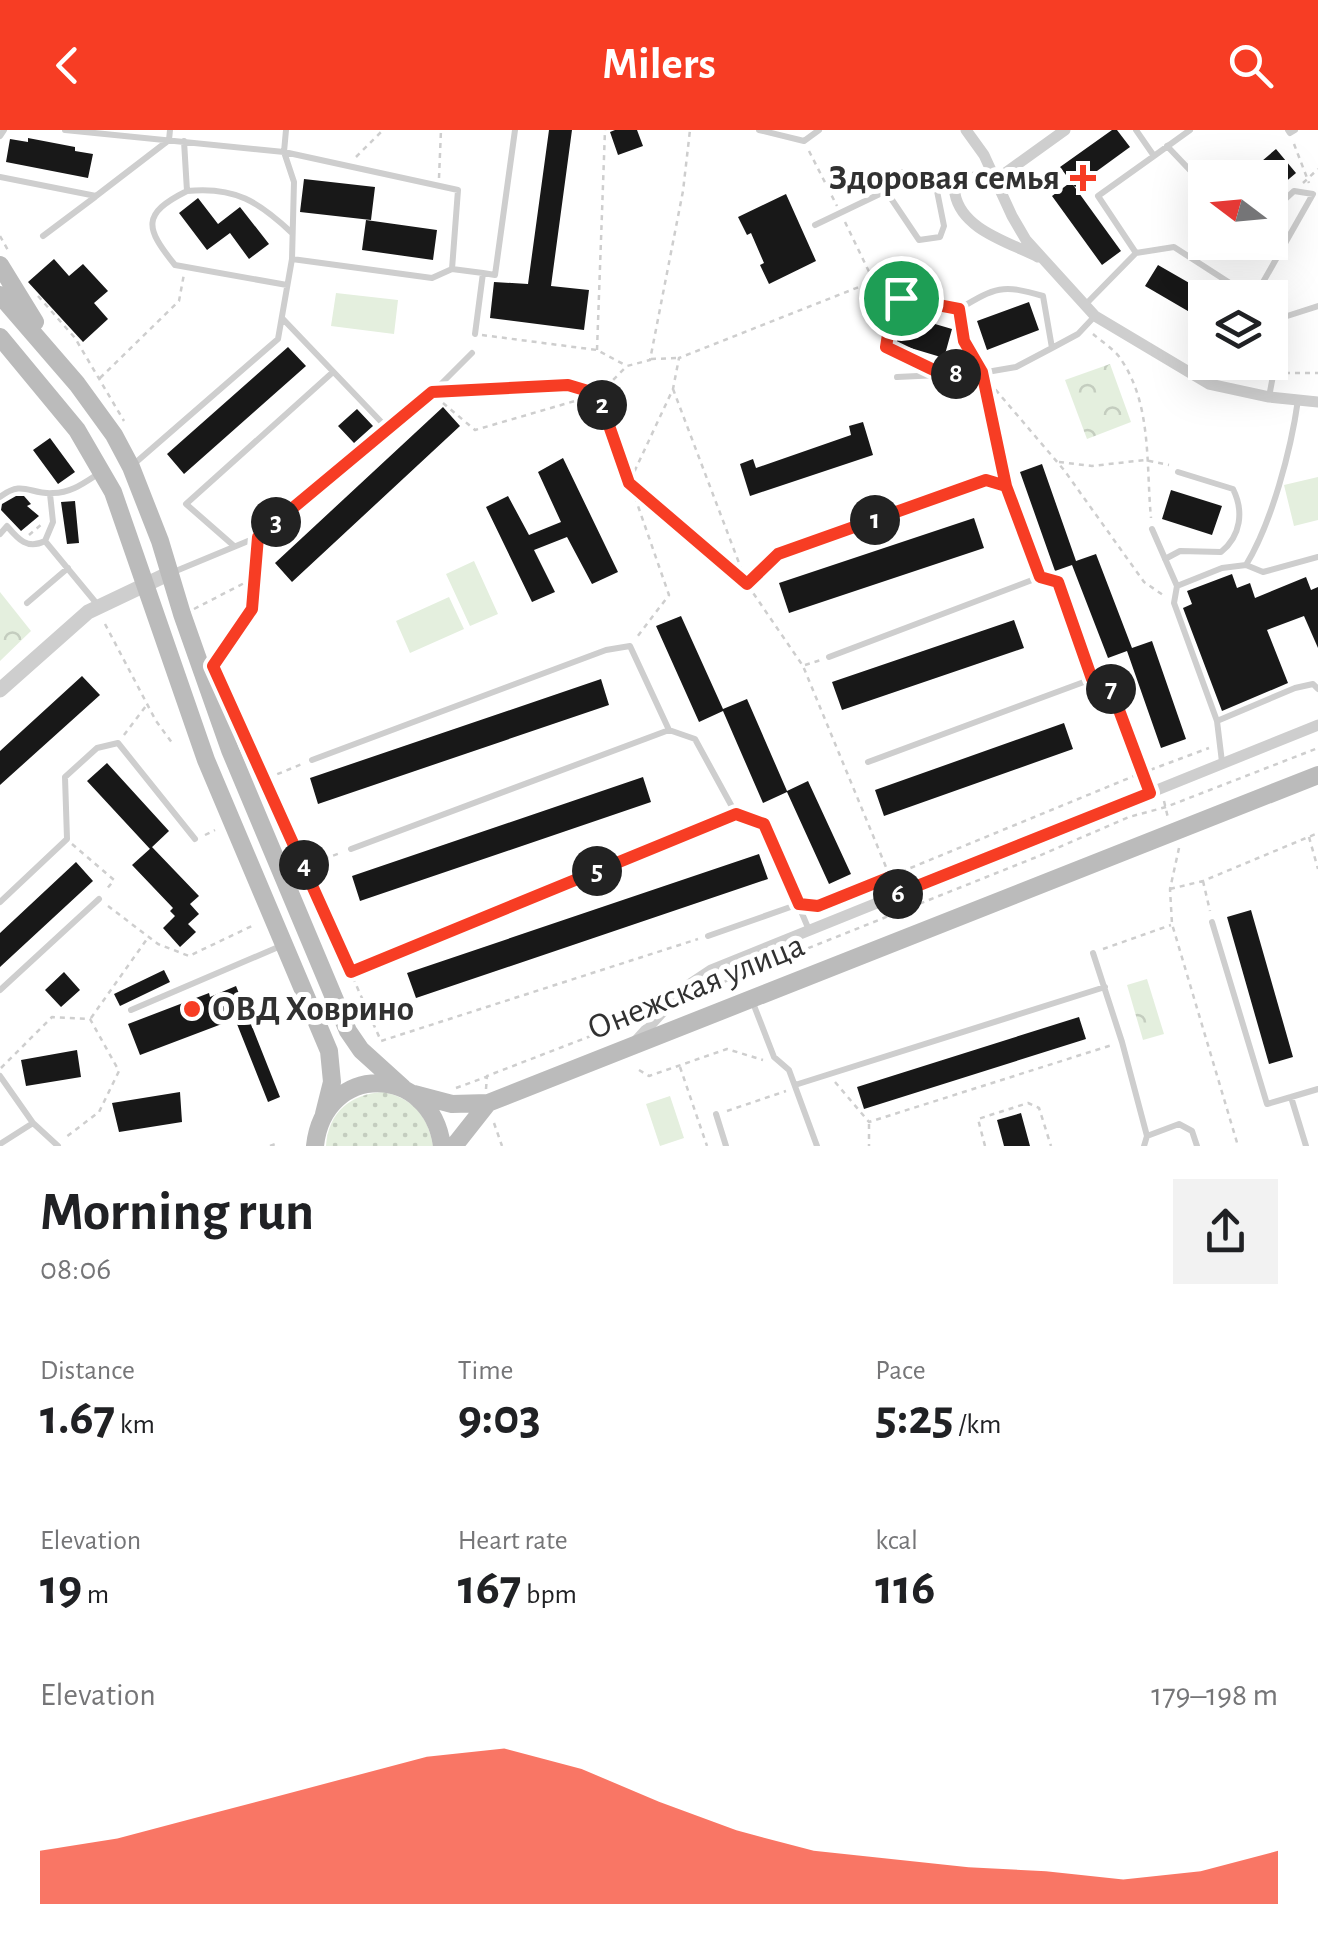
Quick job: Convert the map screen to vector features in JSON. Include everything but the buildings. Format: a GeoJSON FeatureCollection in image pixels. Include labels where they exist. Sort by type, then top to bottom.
{"type":"FeatureCollection","features":[{"type":"Feature","properties":{"kind":"main road"},"geometry":{"type":"LineString","coordinates":[[4,258],[62,365]]}},
{"type":"Feature","properties":{"kind":"main road"},"geometry":{"type":"LineString","coordinates":[[0,295],[62,365],[114,434],[132,467],[230,750],[350,1034],[361,1050],[430,1109],[440,1126],[442,1146]]}},
{"type":"Feature","properties":{"kind":"main road"},"geometry":{"type":"LineString","coordinates":[[0,337],[77,430],[103,470],[206,760],[329,1051],[332,1082],[316,1134]]}},
{"type":"Feature","properties":{"kind":"main road"},"geometry":{"type":"LineString","coordinates":[[0,355],[77,430]]}},
{"type":"Feature","properties":{"kind":"main road","name":"Онежская улица"},"geometry":{"type":"LineString","coordinates":[[316,1134],[334,1101],[356,1087],[374,1083],[452,1104],[487,1097],[624,1051],[1318,775]]}},
{"type":"Feature","properties":{"kind":"main road"},"geometry":{"type":"LineString","coordinates":[[454,1146],[487,1097]]}},
{"type":"Feature","properties":{"kind":"street"},"geometry":{"type":"LineString","coordinates":[[966,130],[997,179],[1015,223],[1095,316],[1209,384],[1269,397],[1318,402]]}},
{"type":"Feature","properties":{"kind":"street"},"geometry":{"type":"LineString","coordinates":[[1043,260],[964,216],[955,199],[959,183],[980,175],[997,179],[1065,130]]}},
{"type":"Feature","properties":{"kind":"street"},"geometry":{"type":"LineString","coordinates":[[0,690],[98,605],[170,573]]}},
{"type":"Feature","properties":{"kind":"street"},"geometry":{"type":"LineString","coordinates":[[624,1051],[684,988],[711,970],[1318,725]]}},
{"type":"Feature","properties":{"kind":"lane"},"geometry":{"type":"LineString","coordinates":[[66,130],[284,152],[458,190],[452,269]]}},
{"type":"Feature","properties":{"kind":"lane"},"geometry":{"type":"LineString","coordinates":[[43,236],[169,140],[170,130]]}},
{"type":"Feature","properties":{"kind":"lane"},"geometry":{"type":"LineString","coordinates":[[132,467],[278,339],[292,258],[294,182],[284,152],[286,130]]}},
{"type":"Feature","properties":{"kind":"lane"},"geometry":{"type":"LineString","coordinates":[[292,258],[432,278],[452,269],[495,275],[515,130]]}},
{"type":"Feature","properties":{"kind":"lane"},"geometry":{"type":"LineString","coordinates":[[759,130],[804,140],[820,130]]}},
{"type":"Feature","properties":{"kind":"lane"},"geometry":{"type":"LineString","coordinates":[[1136,130],[1154,156]]}},
{"type":"Feature","properties":{"kind":"lane"},"geometry":{"type":"LineString","coordinates":[[1136,252],[1098,196],[1190,130]]}},
{"type":"Feature","properties":{"kind":"lane"},"geometry":{"type":"LineString","coordinates":[[184,141],[187,191]]}},
{"type":"Feature","properties":{"kind":"lane"},"geometry":{"type":"LineString","coordinates":[[1167,146],[1188,168]]}},
{"type":"Feature","properties":{"kind":"lane"},"geometry":{"type":"LineString","coordinates":[[815,225],[886,191],[903,172],[959,183]]}},
{"type":"Feature","properties":{"kind":"lane"},"geometry":{"type":"LineString","coordinates":[[0,177],[96,196]]}},
{"type":"Feature","properties":{"kind":"lane"},"geometry":{"type":"LineString","coordinates":[[886,191],[919,240],[940,236],[944,226],[935,181]]}},
{"type":"Feature","properties":{"kind":"lane"},"geometry":{"type":"LineString","coordinates":[[287,285],[174,265],[150,230],[153,214],[169,200],[187,191],[224,191],[262,205],[292,233]]}},
{"type":"Feature","properties":{"kind":"lane"},"geometry":{"type":"LineString","coordinates":[[1288,196],[1294,191],[1316,195],[1288,240]]}},
{"type":"Feature","properties":{"kind":"lane"},"geometry":{"type":"LineString","coordinates":[[1084,306],[1136,252],[1174,247],[1226,280]]}},
{"type":"Feature","properties":{"kind":"lane"},"geometry":{"type":"LineString","coordinates":[[474,334],[483,274]]}},
{"type":"Feature","properties":{"kind":"lane"},"geometry":{"type":"LineString","coordinates":[[880,294],[959,309],[982,295],[1010,286],[1043,296],[1052,348]]}},
{"type":"Feature","properties":{"kind":"lane"},"geometry":{"type":"LineString","coordinates":[[901,298],[890,322],[886,347],[942,374]]}},
{"type":"Feature","properties":{"kind":"lane"},"geometry":{"type":"LineString","coordinates":[[1288,316],[1318,306]]}},
{"type":"Feature","properties":{"kind":"lane"},"geometry":{"type":"LineString","coordinates":[[959,309],[964,341],[982,372]]}},
{"type":"Feature","properties":{"kind":"lane"},"geometry":{"type":"LineString","coordinates":[[898,377],[1016,367],[1052,348],[1095,316]]}},
{"type":"Feature","properties":{"kind":"lane"},"geometry":{"type":"LineString","coordinates":[[282,318],[388,429]]}},
{"type":"Feature","properties":{"kind":"lane"},"geometry":{"type":"LineString","coordinates":[[170,573],[258,537],[432,392],[472,352]]}},
{"type":"Feature","properties":{"kind":"lane"},"geometry":{"type":"LineString","coordinates":[[234,546],[186,504],[333,372]]}},
{"type":"Feature","properties":{"kind":"lane"},"geometry":{"type":"LineString","coordinates":[[1269,397],[1270,380]]}},
{"type":"Feature","properties":{"kind":"lane"},"geometry":{"type":"LineString","coordinates":[[432,392],[568,385]]}},
{"type":"Feature","properties":{"kind":"lane"},"geometry":{"type":"LineString","coordinates":[[1246,565],[1256,548],[1278,483],[1298,400]]}},
{"type":"Feature","properties":{"kind":"lane"},"geometry":{"type":"LineString","coordinates":[[0,497],[19,487],[50,494],[70,491],[103,470]]}},
{"type":"Feature","properties":{"kind":"lane"},"geometry":{"type":"LineString","coordinates":[[1165,559],[1180,551],[1222,552],[1230,545],[1240,517],[1240,502],[1233,489],[1178,472]]}},
{"type":"Feature","properties":{"kind":"lane"},"geometry":{"type":"LineString","coordinates":[[778,554],[986,480],[1006,486],[1040,577]]}},
{"type":"Feature","properties":{"kind":"lane"},"geometry":{"type":"LineString","coordinates":[[44,541],[53,522],[50,494]]}},
{"type":"Feature","properties":{"kind":"lane"},"geometry":{"type":"LineString","coordinates":[[0,534],[7,526],[28,544],[44,541]]}},
{"type":"Feature","properties":{"kind":"lane"},"geometry":{"type":"LineString","coordinates":[[1152,529],[1176,586],[1174,603],[1217,722],[1222,763]]}},
{"type":"Feature","properties":{"kind":"lane"},"geometry":{"type":"LineString","coordinates":[[44,541],[98,605]]}},
{"type":"Feature","properties":{"kind":"lane"},"geometry":{"type":"LineString","coordinates":[[1176,586],[1222,568],[1246,565],[1263,572],[1318,558]]}},
{"type":"Feature","properties":{"kind":"lane"},"geometry":{"type":"LineString","coordinates":[[27,604],[68,568]]}},
{"type":"Feature","properties":{"kind":"lane"},"geometry":{"type":"LineString","coordinates":[[830,657],[1040,577],[1058,582],[1092,679]]}},
{"type":"Feature","properties":{"kind":"lane"},"geometry":{"type":"LineString","coordinates":[[312,760],[606,650],[630,646],[669,730]]}},
{"type":"Feature","properties":{"kind":"lane"},"geometry":{"type":"LineString","coordinates":[[868,762],[1092,679],[1110,686],[1150,793]]}},
{"type":"Feature","properties":{"kind":"lane"},"geometry":{"type":"LineString","coordinates":[[1217,722],[1295,688],[1313,684],[1318,689]]}},
{"type":"Feature","properties":{"kind":"lane"},"geometry":{"type":"LineString","coordinates":[[350,849],[669,730],[694,739],[736,814],[764,824],[808,930]]}},
{"type":"Feature","properties":{"kind":"lane"},"geometry":{"type":"LineString","coordinates":[[0,902],[67,840],[65,777],[97,748],[118,743],[195,840]]}},
{"type":"Feature","properties":{"kind":"lane"},"geometry":{"type":"LineString","coordinates":[[405,950],[736,814]]}},
{"type":"Feature","properties":{"kind":"lane"},"geometry":{"type":"LineString","coordinates":[[0,990],[99,899]]}},
{"type":"Feature","properties":{"kind":"lane"},"geometry":{"type":"LineString","coordinates":[[708,936],[799,904]]}},
{"type":"Feature","properties":{"kind":"lane"},"geometry":{"type":"LineString","coordinates":[[1212,922],[1267,1104],[1318,1090]]}},
{"type":"Feature","properties":{"kind":"lane"},"geometry":{"type":"LineString","coordinates":[[130,1010],[284,945]]}},
{"type":"Feature","properties":{"kind":"lane"},"geometry":{"type":"LineString","coordinates":[[1093,953],[1147,1136],[1144,1146]]}},
{"type":"Feature","properties":{"kind":"lane"},"geometry":{"type":"LineString","coordinates":[[794,1087],[827,1073],[1105,987]]}},
{"type":"Feature","properties":{"kind":"lane"},"geometry":{"type":"LineString","coordinates":[[752,1000],[774,1057],[789,1070],[817,1146]]}},
{"type":"Feature","properties":{"kind":"lane"},"geometry":{"type":"LineString","coordinates":[[0,1073],[33,1123],[58,1144]]}},
{"type":"Feature","properties":{"kind":"lane"},"geometry":{"type":"LineString","coordinates":[[1291,1097],[1306,1146]]}},
{"type":"Feature","properties":{"kind":"lane"},"geometry":{"type":"LineString","coordinates":[[716,1114],[726,1146]]}},
{"type":"Feature","properties":{"kind":"lane"},"geometry":{"type":"LineString","coordinates":[[0,1144],[33,1123]]}},
{"type":"Feature","properties":{"kind":"lane"},"geometry":{"type":"LineString","coordinates":[[1147,1136],[1180,1124],[1187,1126],[1197,1146]]}},
{"type":"Feature","properties":{"kind":"path"},"geometry":{"type":"LineString","coordinates":[[347,166],[383,130]]}},
{"type":"Feature","properties":{"kind":"path"},"geometry":{"type":"LineString","coordinates":[[438,184],[441,130]]}},
{"type":"Feature","properties":{"kind":"path"},"geometry":{"type":"LineString","coordinates":[[597,350],[605,130]]}},
{"type":"Feature","properties":{"kind":"path"},"geometry":{"type":"LineString","coordinates":[[650,360],[683,191],[690,130]]}},
{"type":"Feature","properties":{"kind":"path"},"geometry":{"type":"LineString","coordinates":[[1291,131],[1316,195]]}},
{"type":"Feature","properties":{"kind":"path"},"geometry":{"type":"LineString","coordinates":[[1294,191],[1318,169]]}},
{"type":"Feature","properties":{"kind":"path"},"geometry":{"type":"LineString","coordinates":[[0,236],[4,258]]}},
{"type":"Feature","properties":{"kind":"path"},"geometry":{"type":"LineString","coordinates":[[99,379],[178,301],[185,268]]}},
{"type":"Feature","properties":{"kind":"path"},"geometry":{"type":"LineString","coordinates":[[432,392],[475,430],[598,394],[627,366],[678,358],[874,280]]}},
{"type":"Feature","properties":{"kind":"path"},"geometry":{"type":"LineString","coordinates":[[37,295],[75,338]]}},
{"type":"Feature","properties":{"kind":"path"},"geometry":{"type":"LineString","coordinates":[[1084,327],[1122,359],[1146,427],[1152,529]]}},
{"type":"Feature","properties":{"kind":"path"},"geometry":{"type":"LineString","coordinates":[[474,334],[597,350],[627,366]]}},
{"type":"Feature","properties":{"kind":"path"},"geometry":{"type":"LineString","coordinates":[[629,483],[673,388],[678,358]]}},
{"type":"Feature","properties":{"kind":"path"},"geometry":{"type":"LineString","coordinates":[[982,372],[1057,462],[1144,582],[1174,603]]}},
{"type":"Feature","properties":{"kind":"path"},"geometry":{"type":"LineString","coordinates":[[982,372],[1006,486]]}},
{"type":"Feature","properties":{"kind":"path"},"geometry":{"type":"LineString","coordinates":[[1288,373],[1318,374]]}},
{"type":"Feature","properties":{"kind":"path"},"geometry":{"type":"LineString","coordinates":[[568,385],[598,394]]}},
{"type":"Feature","properties":{"kind":"path"},"geometry":{"type":"LineString","coordinates":[[673,388],[747,584],[803,666],[897,894]]}},
{"type":"Feature","properties":{"kind":"path"},"geometry":{"type":"LineString","coordinates":[[598,394],[669,595],[630,646]]}},
{"type":"Feature","properties":{"kind":"path"},"geometry":{"type":"LineString","coordinates":[[1057,462],[1092,466],[1145,460],[1166,462],[1178,472]]}},
{"type":"Feature","properties":{"kind":"path"},"geometry":{"type":"LineString","coordinates":[[629,483],[747,584]]}},
{"type":"Feature","properties":{"kind":"path"},"geometry":{"type":"LineString","coordinates":[[30,524],[35,530]]}},
{"type":"Feature","properties":{"kind":"path"},"geometry":{"type":"LineString","coordinates":[[213,666],[252,609],[258,537]]}},
{"type":"Feature","properties":{"kind":"path"},"geometry":{"type":"LineString","coordinates":[[747,584],[778,554]]}},
{"type":"Feature","properties":{"kind":"path"},"geometry":{"type":"LineString","coordinates":[[193,610],[254,578]]}},
{"type":"Feature","properties":{"kind":"path"},"geometry":{"type":"LineString","coordinates":[[105,624],[172,744]]}},
{"type":"Feature","properties":{"kind":"path"},"geometry":{"type":"LineString","coordinates":[[803,666],[830,657]]}},
{"type":"Feature","properties":{"kind":"path"},"geometry":{"type":"LineString","coordinates":[[227,696],[382,1041],[708,936]]}},
{"type":"Feature","properties":{"kind":"path"},"geometry":{"type":"LineString","coordinates":[[118,743],[147,705]]}},
{"type":"Feature","properties":{"kind":"path"},"geometry":{"type":"LineString","coordinates":[[799,904],[818,906],[1219,744]]}},
{"type":"Feature","properties":{"kind":"path"},"geometry":{"type":"LineString","coordinates":[[708,988],[1130,816],[1166,807],[1318,748]]}},
{"type":"Feature","properties":{"kind":"path"},"geometry":{"type":"LineString","coordinates":[[266,779],[312,760]]}},
{"type":"Feature","properties":{"kind":"path"},"geometry":{"type":"LineString","coordinates":[[845,770],[868,762]]}},
{"type":"Feature","properties":{"kind":"path"},"geometry":{"type":"LineString","coordinates":[[195,840],[215,830]]}},
{"type":"Feature","properties":{"kind":"path"},"geometry":{"type":"LineString","coordinates":[[1170,889],[1202,881],[1318,833]]}},
{"type":"Feature","properties":{"kind":"path"},"geometry":{"type":"LineString","coordinates":[[1309,837],[1318,868]]}},
{"type":"Feature","properties":{"kind":"path"},"geometry":{"type":"LineString","coordinates":[[67,840],[114,880],[99,899],[158,944],[189,956],[254,925]]}},
{"type":"Feature","properties":{"kind":"path"},"geometry":{"type":"LineString","coordinates":[[1178,845],[1170,889],[1172,924],[1238,1146]]}},
{"type":"Feature","properties":{"kind":"path"},"geometry":{"type":"LineString","coordinates":[[304,866],[350,849]]}},
{"type":"Feature","properties":{"kind":"path"},"geometry":{"type":"LineString","coordinates":[[1202,881],[1212,922]]}},
{"type":"Feature","properties":{"kind":"path"},"geometry":{"type":"LineString","coordinates":[[1093,953],[1172,924]]}},
{"type":"Feature","properties":{"kind":"path"},"geometry":{"type":"LineString","coordinates":[[90,1019],[149,937]]}},
{"type":"Feature","properties":{"kind":"path"},"geometry":{"type":"LineString","coordinates":[[351,972],[405,950]]}},
{"type":"Feature","properties":{"kind":"path"},"geometry":{"type":"LineString","coordinates":[[449,1090],[648,1014]]}},
{"type":"Feature","properties":{"kind":"path"},"geometry":{"type":"LineString","coordinates":[[0,1073],[52,1016],[90,1019]]}},
{"type":"Feature","properties":{"kind":"path"},"geometry":{"type":"LineString","coordinates":[[58,1144],[98,1112],[119,1070],[90,1019]]}},
{"type":"Feature","properties":{"kind":"path"},"geometry":{"type":"LineString","coordinates":[[869,1122],[1122,1042]]}},
{"type":"Feature","properties":{"kind":"path"},"geometry":{"type":"LineString","coordinates":[[640,1070],[648,1076],[727,1049],[760,1060],[774,1057]]}},
{"type":"Feature","properties":{"kind":"path"},"geometry":{"type":"LineString","coordinates":[[680,1065],[708,1146]]}},
{"type":"Feature","properties":{"kind":"path"},"geometry":{"type":"LineString","coordinates":[[827,1073],[869,1122],[869,1146]]}},
{"type":"Feature","properties":{"kind":"path"},"geometry":{"type":"LineString","coordinates":[[487,1097],[488,1076]]}},
{"type":"Feature","properties":{"kind":"path"},"geometry":{"type":"LineString","coordinates":[[716,1114],[794,1087]]}},
{"type":"Feature","properties":{"kind":"path"},"geometry":{"type":"LineString","coordinates":[[985,1146],[978,1119],[1028,1103],[1040,1108],[1051,1146]]}},
{"type":"Feature","properties":{"kind":"path"},"geometry":{"type":"LineString","coordinates":[[494,1123],[502,1146]]}},
{"type":"Feature","properties":{"kind":"path"},"geometry":{"type":"LineString","coordinates":[[270,1146],[278,1143]]}},
{"type":"Feature","properties":{"kind":"green space"},"geometry":{"type":"Polygon","coordinates":[[[336,293],[398,300],[394,334],[331,326],[336,293]]]}},
{"type":"Feature","properties":{"kind":"green space"},"geometry":{"type":"Polygon","coordinates":[[[1110,364],[1131,422],[1087,439],[1065,380],[1110,364]]]}},
{"type":"Feature","properties":{"kind":"green space"},"geometry":{"type":"Polygon","coordinates":[[[1318,477],[1318,520],[1294,526],[1284,485],[1318,477]]]}},
{"type":"Feature","properties":{"kind":"green space"},"geometry":{"type":"Polygon","coordinates":[[[474,561],[498,614],[470,626],[446,574],[474,561]]]}},
{"type":"Feature","properties":{"kind":"green space"},"geometry":{"type":"Polygon","coordinates":[[[0,592],[31,631],[0,661],[0,592]]]}},
{"type":"Feature","properties":{"kind":"green space"},"geometry":{"type":"Polygon","coordinates":[[[449,597],[464,629],[410,653],[396,621],[449,597]]]}},
{"type":"Feature","properties":{"kind":"green space"},"geometry":{"type":"Polygon","coordinates":[[[1147,979],[1164,1034],[1143,1040],[1127,985],[1147,979]]]}},
{"type":"Feature","properties":{"kind":"green space"},"geometry":{"type":"Polygon","coordinates":[[[383,1092],[403,1099],[417,1110],[433,1146],[326,1146],[331,1124],[343,1107],[361,1096],[383,1092]]]}},
{"type":"Feature","properties":{"kind":"green space"},"geometry":{"type":"Polygon","coordinates":[[[670,1096],[684,1138],[660,1146],[646,1104],[670,1096]]]}},
{"type":"Feature","properties":{"kind":"place","name":"Здоровая семья"},"geometry":{"type":"Point","coordinates":[1083,178]}},
{"type":"Feature","properties":{"kind":"place","name":"ОВД Ховрино"},"geometry":{"type":"Point","coordinates":[192,1009]}},
{"type":"Feature","properties":{"kind":"route"},"geometry":{"type":"LineString","coordinates":[[901,298],[890,322],[886,347],[942,374],[982,372],[1006,486],[1040,577],[1058,582],[1092,679],[1110,686],[1150,793],[897,894],[890,877],[818,906],[799,904],[764,824],[736,814],[351,972],[213,666],[252,609],[258,537],[432,392],[568,385],[598,394],[629,483],[747,584],[778,554],[986,480],[1006,486],[982,372],[964,341],[959,309],[901,298]]}}]}
